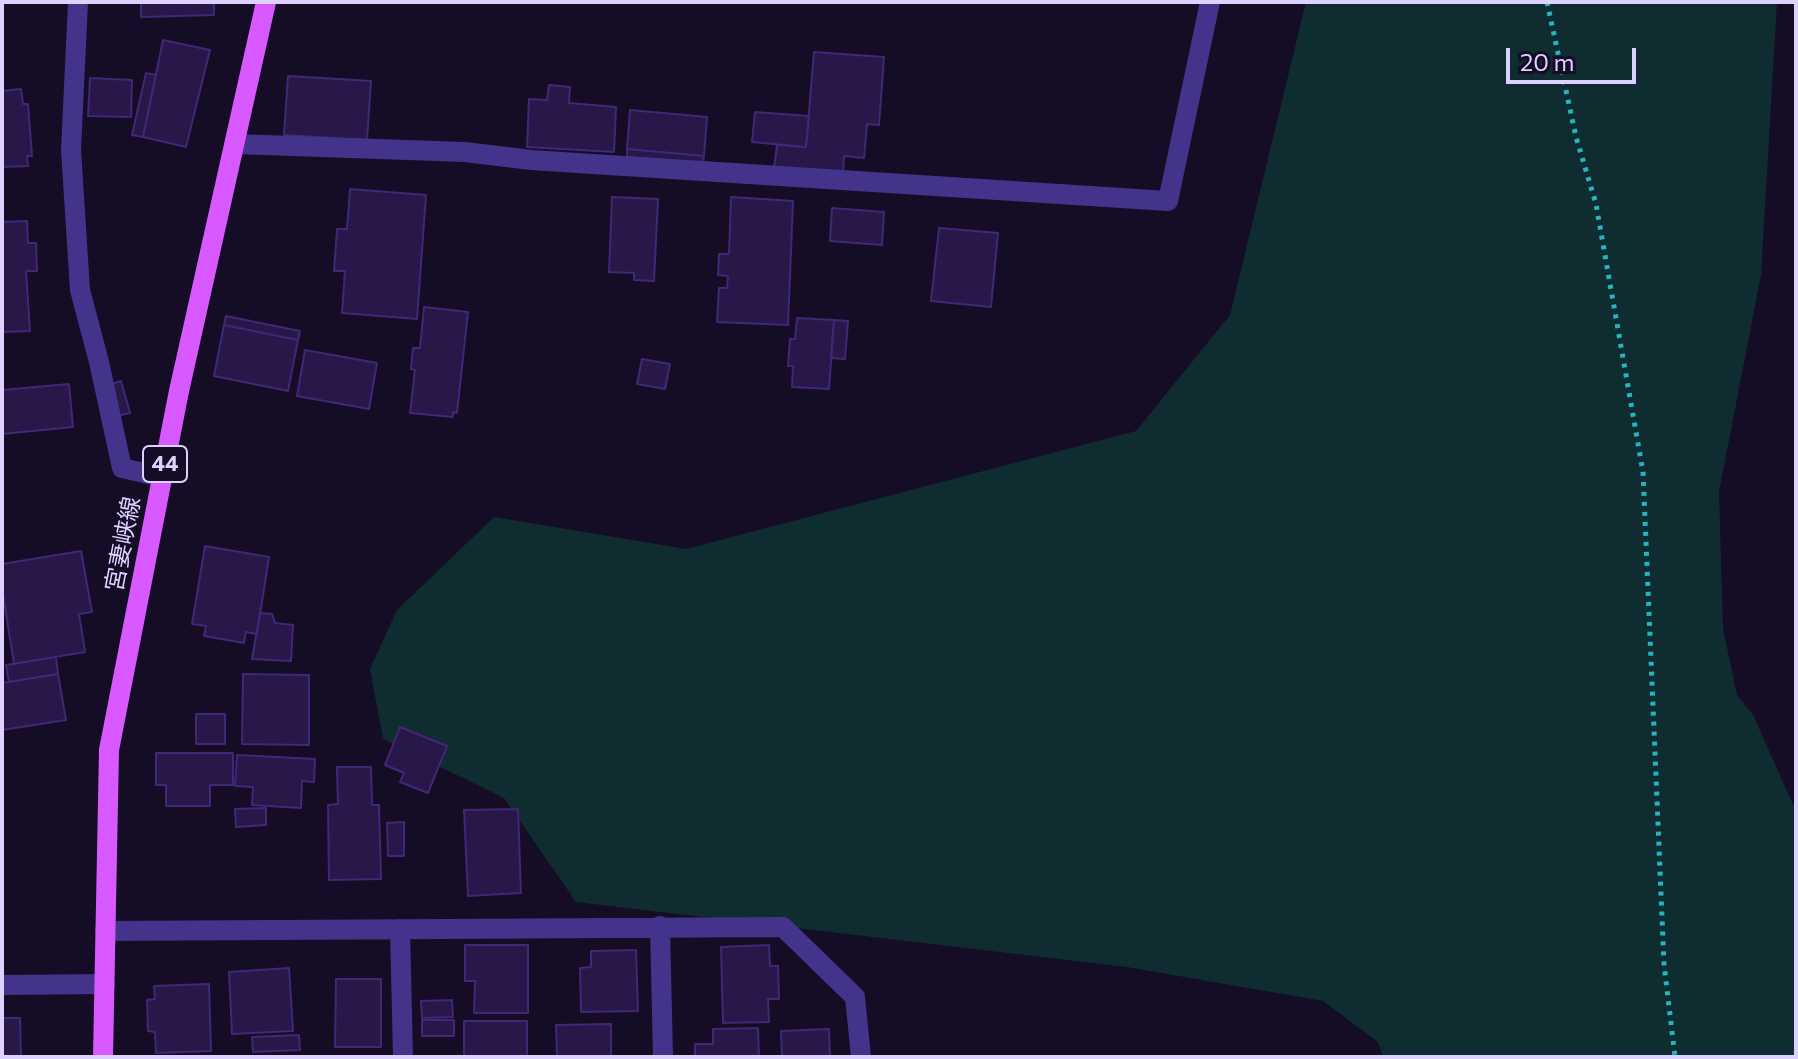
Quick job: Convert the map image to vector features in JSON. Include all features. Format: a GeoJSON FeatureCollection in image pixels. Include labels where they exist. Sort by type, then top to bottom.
{"type":"FeatureCollection","features":[{"type":"Feature","properties":{"kind":"main road","name":"宮妻峡線"},"geometry":{"type":"LineString","coordinates":[[103,1057],[109,750],[162,477],[266,2]]}},
{"type":"Feature","properties":{"kind":"street"},"geometry":{"type":"LineString","coordinates":[[78,2],[71,150],[80,290],[122,468],[162,477]]}},
{"type":"Feature","properties":{"kind":"street"},"geometry":{"type":"LineString","coordinates":[[235,144],[465,152],[531,160],[1168,201],[1210,2]]}},
{"type":"Feature","properties":{"kind":"street"},"geometry":{"type":"LineString","coordinates":[[660,926],[663,1057]]}},
{"type":"Feature","properties":{"kind":"street"},"geometry":{"type":"LineString","coordinates":[[105,931],[783,927],[855,997],[861,1057]]}},
{"type":"Feature","properties":{"kind":"street"},"geometry":{"type":"LineString","coordinates":[[400,929],[403,1057]]}},
{"type":"Feature","properties":{"kind":"street"},"geometry":{"type":"LineString","coordinates":[[2,985],[105,984]]}},
{"type":"Feature","properties":{"kind":"path"},"geometry":{"type":"LineString","coordinates":[[1547,2],[1576,137],[1596,204],[1643,472],[1664,964],[1675,1057]]}},
{"type":"Feature","properties":{"kind":"green space"},"geometry":{"type":"Polygon","coordinates":[[[1306,2],[1777,2],[1761,275],[1719,492],[1723,628],[1737,695],[1753,715],[1796,811],[1796,1057],[1383,1057],[1378,1042],[1323,1001],[1127,967],[576,902],[504,798],[383,739],[370,669],[397,610],[494,517],[686,549],[1136,431],[1230,315],[1306,2]]]}},
{"type":"Feature","properties":{"kind":"building"},"geometry":{"type":"Polygon","coordinates":[[[141,2],[214,2],[214,15],[141,17],[141,2]]]}},
{"type":"Feature","properties":{"kind":"building"},"geometry":{"type":"Polygon","coordinates":[[[163,40],[210,50],[186,147],[143,137],[163,40]]]}},
{"type":"Feature","properties":{"kind":"building"},"geometry":{"type":"Polygon","coordinates":[[[814,52],[884,57],[879,125],[867,124],[864,158],[844,156],[843,174],[774,168],[777,145],[806,147],[814,52]]]}},
{"type":"Feature","properties":{"kind":"building"},"geometry":{"type":"Polygon","coordinates":[[[146,73],[156,75],[143,137],[132,135],[146,73]]]}},
{"type":"Feature","properties":{"kind":"building"},"geometry":{"type":"Polygon","coordinates":[[[288,76],[371,81],[367,140],[284,135],[288,76]]]}},
{"type":"Feature","properties":{"kind":"building"},"geometry":{"type":"Polygon","coordinates":[[[90,78],[132,80],[131,117],[88,116],[90,78]]]}},
{"type":"Feature","properties":{"kind":"building"},"geometry":{"type":"Polygon","coordinates":[[[549,85],[570,87],[569,103],[616,107],[614,152],[527,147],[529,99],[547,100],[549,85]]]}},
{"type":"Feature","properties":{"kind":"building"},"geometry":{"type":"Polygon","coordinates":[[[21,89],[23,104],[28,104],[32,156],[27,156],[28,166],[2,167],[2,91],[21,89]]]}},
{"type":"Feature","properties":{"kind":"building"},"geometry":{"type":"Polygon","coordinates":[[[630,110],[707,117],[704,156],[627,149],[630,110]]]}},
{"type":"Feature","properties":{"kind":"building"},"geometry":{"type":"Polygon","coordinates":[[[755,112],[809,116],[806,147],[752,142],[755,112]]]}},
{"type":"Feature","properties":{"kind":"building"},"geometry":{"type":"Polygon","coordinates":[[[627,149],[704,156],[703,163],[627,157],[627,149]]]}},
{"type":"Feature","properties":{"kind":"building"},"geometry":{"type":"Polygon","coordinates":[[[350,189],[426,195],[417,319],[342,313],[345,271],[334,271],[337,229],[347,229],[350,189]]]}},
{"type":"Feature","properties":{"kind":"building"},"geometry":{"type":"Polygon","coordinates":[[[612,197],[658,199],[654,281],[634,280],[634,273],[609,272],[612,197]]]}},
{"type":"Feature","properties":{"kind":"building"},"geometry":{"type":"Polygon","coordinates":[[[731,197],[793,201],[788,325],[717,322],[719,288],[727,288],[728,276],[718,275],[719,254],[729,254],[731,197]]]}},
{"type":"Feature","properties":{"kind":"building"},"geometry":{"type":"Polygon","coordinates":[[[832,208],[884,212],[882,245],[830,241],[832,208]]]}},
{"type":"Feature","properties":{"kind":"building"},"geometry":{"type":"Polygon","coordinates":[[[27,221],[28,243],[36,243],[37,271],[26,271],[30,331],[2,332],[2,222],[27,221]]]}},
{"type":"Feature","properties":{"kind":"building"},"geometry":{"type":"Polygon","coordinates":[[[939,228],[998,233],[991,307],[931,301],[939,228]]]}},
{"type":"Feature","properties":{"kind":"building"},"geometry":{"type":"Polygon","coordinates":[[[424,307],[468,312],[457,413],[453,412],[453,417],[410,413],[415,370],[411,369],[413,348],[420,348],[424,307]]]}},
{"type":"Feature","properties":{"kind":"building"},"geometry":{"type":"Polygon","coordinates":[[[226,316],[300,331],[298,340],[224,325],[226,316]]]}},
{"type":"Feature","properties":{"kind":"building"},"geometry":{"type":"Polygon","coordinates":[[[797,318],[834,320],[829,389],[792,387],[793,366],[788,366],[790,339],[795,339],[797,318]]]}},
{"type":"Feature","properties":{"kind":"building"},"geometry":{"type":"Polygon","coordinates":[[[834,320],[848,321],[845,359],[831,358],[834,320]]]}},
{"type":"Feature","properties":{"kind":"building"},"geometry":{"type":"Polygon","coordinates":[[[224,325],[298,340],[288,391],[214,376],[224,325]]]}},
{"type":"Feature","properties":{"kind":"building"},"geometry":{"type":"Polygon","coordinates":[[[305,350],[377,363],[369,409],[297,396],[305,350]]]}},
{"type":"Feature","properties":{"kind":"building"},"geometry":{"type":"Polygon","coordinates":[[[642,359],[670,364],[665,389],[637,384],[642,359]]]}},
{"type":"Feature","properties":{"kind":"building"},"geometry":{"type":"Polygon","coordinates":[[[121,381],[130,413],[117,416],[108,385],[121,381]]]}},
{"type":"Feature","properties":{"kind":"building"},"geometry":{"type":"Polygon","coordinates":[[[69,384],[73,427],[2,434],[2,390],[69,384]]]}},
{"type":"Feature","properties":{"kind":"building"},"geometry":{"type":"Polygon","coordinates":[[[205,546],[269,557],[257,634],[246,632],[244,643],[204,636],[206,626],[192,624],[205,546]]]}},
{"type":"Feature","properties":{"kind":"building"},"geometry":{"type":"Polygon","coordinates":[[[81,551],[92,612],[79,614],[85,652],[14,664],[2,588],[2,564],[81,551]]]}},
{"type":"Feature","properties":{"kind":"building"},"geometry":{"type":"Polygon","coordinates":[[[260,613],[272,614],[275,623],[293,625],[291,661],[252,659],[260,613]]]}},
{"type":"Feature","properties":{"kind":"building"},"geometry":{"type":"Polygon","coordinates":[[[56,657],[58,674],[9,682],[6,665],[56,657]]]}},
{"type":"Feature","properties":{"kind":"building"},"geometry":{"type":"Polygon","coordinates":[[[58,674],[66,720],[2,730],[2,683],[58,674]]]}},
{"type":"Feature","properties":{"kind":"building"},"geometry":{"type":"Polygon","coordinates":[[[243,674],[309,675],[309,745],[242,744],[243,674]]]}},
{"type":"Feature","properties":{"kind":"building"},"geometry":{"type":"Polygon","coordinates":[[[196,714],[225,714],[225,744],[196,744],[196,714]]]}},
{"type":"Feature","properties":{"kind":"building"},"geometry":{"type":"Polygon","coordinates":[[[400,727],[447,746],[428,793],[400,782],[404,773],[385,765],[400,727]]]}},
{"type":"Feature","properties":{"kind":"building"},"geometry":{"type":"Polygon","coordinates":[[[156,753],[233,753],[233,785],[210,785],[210,806],[166,806],[166,785],[156,785],[156,753]]]}},
{"type":"Feature","properties":{"kind":"building"},"geometry":{"type":"Polygon","coordinates":[[[237,755],[315,759],[314,782],[302,781],[301,808],[252,805],[253,787],[235,786],[237,755]]]}},
{"type":"Feature","properties":{"kind":"building"},"geometry":{"type":"Polygon","coordinates":[[[337,767],[371,767],[372,805],[379,805],[381,879],[329,880],[328,805],[338,804],[337,767]]]}},
{"type":"Feature","properties":{"kind":"building"},"geometry":{"type":"Polygon","coordinates":[[[266,808],[266,825],[236,827],[235,809],[266,808]]]}},
{"type":"Feature","properties":{"kind":"building"},"geometry":{"type":"Polygon","coordinates":[[[518,809],[521,893],[468,896],[464,810],[518,809]]]}},
{"type":"Feature","properties":{"kind":"building"},"geometry":{"type":"Polygon","coordinates":[[[404,822],[404,856],[388,856],[387,823],[404,822]]]}},
{"type":"Feature","properties":{"kind":"building"},"geometry":{"type":"Polygon","coordinates":[[[465,945],[528,945],[528,1013],[474,1013],[475,981],[465,981],[465,945]]]}},
{"type":"Feature","properties":{"kind":"building"},"geometry":{"type":"Polygon","coordinates":[[[769,945],[770,966],[778,966],[779,999],[768,999],[769,1022],[723,1023],[721,947],[769,945]]]}},
{"type":"Feature","properties":{"kind":"building"},"geometry":{"type":"Polygon","coordinates":[[[636,950],[638,1011],[581,1012],[580,968],[591,967],[591,951],[636,950]]]}},
{"type":"Feature","properties":{"kind":"building"},"geometry":{"type":"Polygon","coordinates":[[[289,968],[293,1031],[232,1034],[229,972],[289,968]]]}},
{"type":"Feature","properties":{"kind":"building"},"geometry":{"type":"Polygon","coordinates":[[[336,979],[381,979],[381,1047],[335,1047],[336,979]]]}},
{"type":"Feature","properties":{"kind":"building"},"geometry":{"type":"Polygon","coordinates":[[[209,984],[211,1051],[156,1053],[155,1032],[148,1031],[147,1000],[155,999],[154,986],[209,984]]]}},
{"type":"Feature","properties":{"kind":"building"},"geometry":{"type":"Polygon","coordinates":[[[452,1000],[453,1017],[422,1018],[421,1001],[452,1000]]]}},
{"type":"Feature","properties":{"kind":"building"},"geometry":{"type":"Polygon","coordinates":[[[2,1018],[20,1018],[21,1057],[2,1057],[2,1018]]]}},
{"type":"Feature","properties":{"kind":"building"},"geometry":{"type":"Polygon","coordinates":[[[422,1020],[454,1020],[454,1036],[422,1036],[422,1020]]]}},
{"type":"Feature","properties":{"kind":"building"},"geometry":{"type":"Polygon","coordinates":[[[464,1021],[527,1021],[527,1057],[464,1057],[464,1021]]]}},
{"type":"Feature","properties":{"kind":"building"},"geometry":{"type":"Polygon","coordinates":[[[611,1024],[611,1057],[557,1057],[556,1025],[611,1024]]]}},
{"type":"Feature","properties":{"kind":"building"},"geometry":{"type":"Polygon","coordinates":[[[758,1028],[759,1057],[695,1057],[695,1044],[713,1044],[713,1029],[758,1028]]]}},
{"type":"Feature","properties":{"kind":"building"},"geometry":{"type":"Polygon","coordinates":[[[829,1029],[830,1057],[782,1057],[781,1031],[829,1029]]]}},
{"type":"Feature","properties":{"kind":"building"},"geometry":{"type":"Polygon","coordinates":[[[299,1035],[300,1050],[253,1052],[252,1037],[299,1035]]]}}]}
